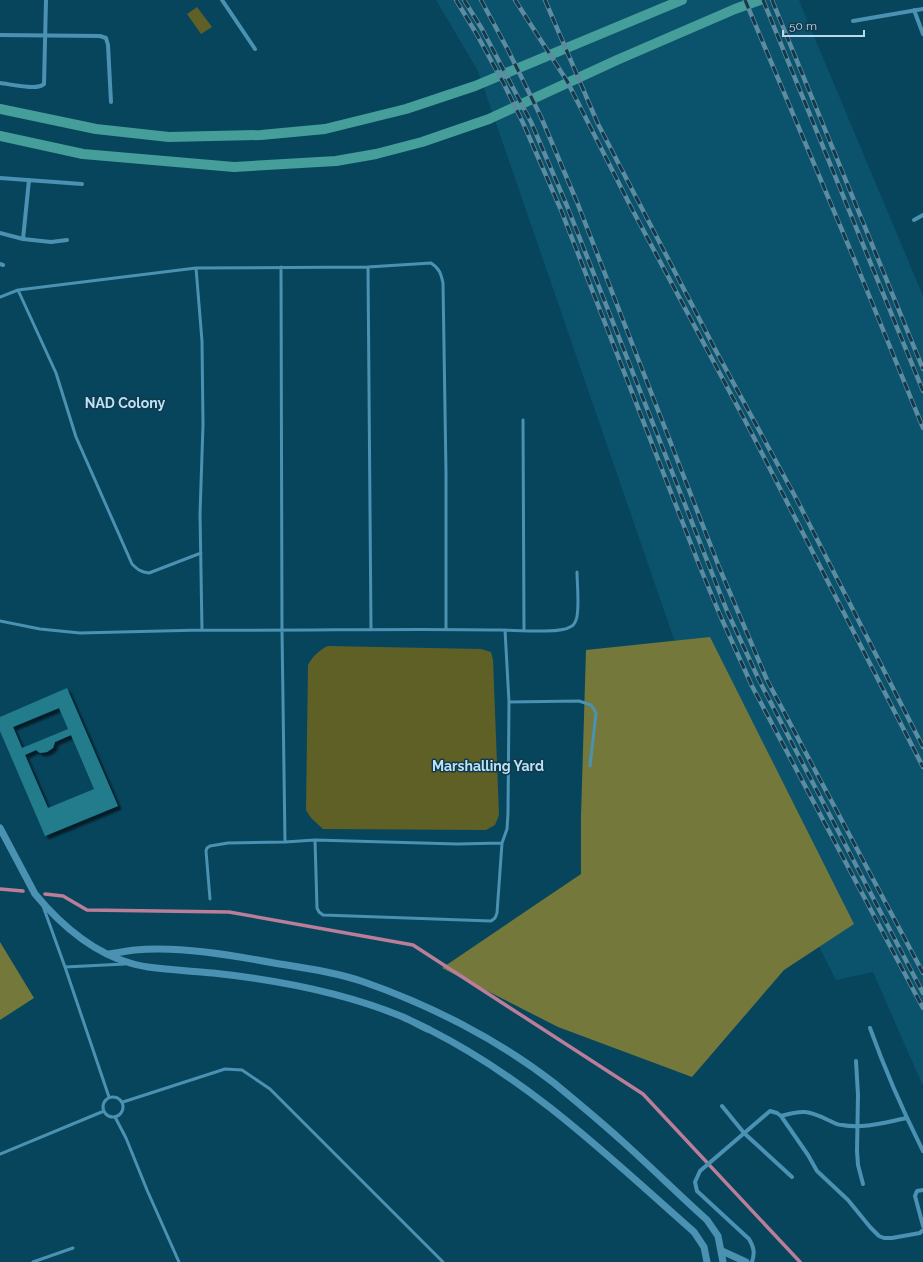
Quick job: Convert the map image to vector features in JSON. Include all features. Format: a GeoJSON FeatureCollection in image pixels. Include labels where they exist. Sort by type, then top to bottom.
{"type":"FeatureCollection","features":[{"type":"Feature","properties":{"kind":"main road"},"geometry":{"type":"LineString","coordinates":[[0,109],[96,129],[169,137],[261,135],[325,129],[406,109],[475,86],[682,0]]}},
{"type":"Feature","properties":{"kind":"main road"},"geometry":{"type":"LineString","coordinates":[[0,136],[83,154],[234,167],[336,161],[376,154],[422,142],[489,119],[617,60],[735,9],[760,0]]}},
{"type":"Feature","properties":{"kind":"street"},"geometry":{"type":"LineString","coordinates":[[0,83],[35,88],[44,84],[46,0]]}},
{"type":"Feature","properties":{"kind":"street"},"geometry":{"type":"LineString","coordinates":[[222,0],[255,49]]}},
{"type":"Feature","properties":{"kind":"street"},"geometry":{"type":"LineString","coordinates":[[853,21],[923,9]]}},
{"type":"Feature","properties":{"kind":"street"},"geometry":{"type":"LineString","coordinates":[[914,10],[923,34]]}},
{"type":"Feature","properties":{"kind":"street"},"geometry":{"type":"LineString","coordinates":[[0,35],[100,36],[106,38],[108,45],[112,102]]}},
{"type":"Feature","properties":{"kind":"street"},"geometry":{"type":"LineString","coordinates":[[0,178],[82,184]]}},
{"type":"Feature","properties":{"kind":"street"},"geometry":{"type":"LineString","coordinates":[[23,239],[29,180]]}},
{"type":"Feature","properties":{"kind":"street"},"geometry":{"type":"LineString","coordinates":[[914,220],[923,215]]}},
{"type":"Feature","properties":{"kind":"street"},"geometry":{"type":"LineString","coordinates":[[0,233],[23,239],[51,242],[67,240]]}},
{"type":"Feature","properties":{"kind":"street"},"geometry":{"type":"LineString","coordinates":[[2,830],[35,894],[58,919],[81,938],[108,954],[131,964],[273,980],[328,992],[360,1001],[403,1017],[471,1052],[498,1069],[568,1120],[694,1232],[704,1247],[707,1262]]}},
{"type":"Feature","properties":{"kind":"street"},"geometry":{"type":"LineString","coordinates":[[108,954],[134,950],[155,949],[189,951],[243,957],[340,975],[364,982],[406,998],[447,1017],[516,1056],[553,1083],[616,1135],[707,1220],[718,1236],[723,1262]]}},
{"type":"Feature","properties":{"kind":"street"},"geometry":{"type":"LineString","coordinates":[[870,1028],[882,1062],[923,1151]]}},
{"type":"Feature","properties":{"kind":"street"},"geometry":{"type":"LineString","coordinates":[[856,1061],[858,1095],[857,1151],[858,1165],[863,1184]]}},
{"type":"Feature","properties":{"kind":"street"},"geometry":{"type":"LineString","coordinates":[[722,1106],[744,1133],[792,1177]]}},
{"type":"Feature","properties":{"kind":"street"},"geometry":{"type":"LineString","coordinates":[[752,1262],[754,1250],[753,1244],[697,1191],[695,1182],[700,1171],[770,1111],[781,1116],[808,1155],[817,1171],[848,1200],[879,1236],[884,1238],[892,1238],[922,1233]]}},
{"type":"Feature","properties":{"kind":"street"},"geometry":{"type":"LineString","coordinates":[[781,1116],[808,1112],[841,1125],[858,1126],[907,1118]]}},
{"type":"Feature","properties":{"kind":"street"},"geometry":{"type":"LineString","coordinates":[[923,1190],[917,1191],[915,1196],[923,1226]]}},
{"type":"Feature","properties":{"kind":"street"},"geometry":{"type":"LineString","coordinates":[[722,1251],[746,1262]]}},
{"type":"Feature","properties":{"kind":"lane"},"geometry":{"type":"LineString","coordinates":[[0,297],[18,290],[196,268],[368,266],[431,263],[437,267],[441,273],[442,284],[446,466],[446,629]]}},
{"type":"Feature","properties":{"kind":"lane"},"geometry":{"type":"LineString","coordinates":[[368,266],[371,630]]}},
{"type":"Feature","properties":{"kind":"lane"},"geometry":{"type":"LineString","coordinates":[[281,267],[282,631],[285,842]]}},
{"type":"Feature","properties":{"kind":"lane"},"geometry":{"type":"LineString","coordinates":[[196,268],[202,342],[203,425],[200,514],[202,630]]}},
{"type":"Feature","properties":{"kind":"lane"},"geometry":{"type":"LineString","coordinates":[[18,290],[56,373],[76,437],[132,564],[138,570],[149,573],[201,553]]}},
{"type":"Feature","properties":{"kind":"lane"},"geometry":{"type":"LineString","coordinates":[[523,420],[524,630]]}},
{"type":"Feature","properties":{"kind":"lane"},"geometry":{"type":"LineString","coordinates":[[0,621],[40,629],[80,633],[202,630],[556,630],[567,629],[572,626],[576,620],[578,606],[577,572]]}},
{"type":"Feature","properties":{"kind":"lane"},"geometry":{"type":"LineString","coordinates":[[315,840],[317,908],[323,915],[491,921],[495,918],[497,914],[502,843],[507,830],[508,813],[509,702],[504,630]]}},
{"type":"Feature","properties":{"kind":"lane"},"geometry":{"type":"LineString","coordinates":[[509,702],[579,700],[591,705],[596,713],[590,766]]}},
{"type":"Feature","properties":{"kind":"lane"},"geometry":{"type":"LineString","coordinates":[[0,823],[2,830]]}},
{"type":"Feature","properties":{"kind":"lane"},"geometry":{"type":"LineString","coordinates":[[210,899],[206,862],[207,848],[210,846],[228,843],[315,840],[457,844],[502,843]]}},
{"type":"Feature","properties":{"kind":"lane"},"geometry":{"type":"LineString","coordinates":[[42,902],[109,1097]]}},
{"type":"Feature","properties":{"kind":"lane"},"geometry":{"type":"LineString","coordinates":[[65,967],[131,964]]}},
{"type":"Feature","properties":{"kind":"lane"},"geometry":{"type":"LineString","coordinates":[[123,1102],[225,1069],[242,1070],[270,1089],[443,1262]]}},
{"type":"Feature","properties":{"kind":"lane"},"geometry":{"type":"LineString","coordinates":[[104,1111],[110,1116],[115,1117],[121,1114],[123,1110],[123,1102],[120,1099],[117,1097],[109,1097]]}},
{"type":"Feature","properties":{"kind":"lane"},"geometry":{"type":"LineString","coordinates":[[104,1111],[104,1103],[109,1097]]}},
{"type":"Feature","properties":{"kind":"lane"},"geometry":{"type":"LineString","coordinates":[[0,1154],[104,1111]]}},
{"type":"Feature","properties":{"kind":"lane"},"geometry":{"type":"LineString","coordinates":[[115,1117],[126,1138],[179,1262]]}},
{"type":"Feature","properties":{"kind":"lane"},"geometry":{"type":"LineString","coordinates":[[33,1262],[73,1248]]}},
{"type":"Feature","properties":{"kind":"shaded area"},"geometry":{"type":"Polygon","coordinates":[[[436,0],[799,0],[923,296],[923,1086],[873,972],[836,980],[696,703],[478,71],[436,0]]]}},
{"type":"Feature","properties":{"kind":"shaded area"},"geometry":{"type":"Polygon","coordinates":[[[197,7],[212,27],[201,34],[187,14],[197,7]]]}},
{"type":"Feature","properties":{"kind":"shaded area"},"geometry":{"type":"Polygon","coordinates":[[[328,646],[481,649],[491,652],[493,660],[499,815],[495,825],[486,830],[323,829],[311,818],[306,810],[308,665],[316,654],[328,646]]]}},
{"type":"Feature","properties":{"kind":"green space"},"geometry":{"type":"Polygon","coordinates":[[[710,637],[854,924],[784,970],[692,1077],[558,1027],[442,968],[581,874],[581,816],[586,650],[710,637]]]}},
{"type":"Feature","properties":{"kind":"green space"},"geometry":{"type":"Polygon","coordinates":[[[0,942],[34,998],[0,1020],[0,942]]]}},
{"type":"Feature","properties":{"kind":"building"},"geometry":{"type":"Polygon","coordinates":[[[67,688],[118,806],[45,836],[0,731],[0,717],[67,688]],[[59,708],[13,727],[22,748],[68,729],[59,708]],[[71,735],[55,742],[53,748],[47,752],[40,753],[36,750],[25,755],[48,808],[94,789],[71,735]]]}},
{"type":"Feature","properties":{"kind":"waterway"},"geometry":{"type":"LineString","coordinates":[[0,889],[23,891]]}},
{"type":"Feature","properties":{"kind":"waterway"},"geometry":{"type":"LineString","coordinates":[[45,894],[63,896],[87,910],[229,912],[413,945],[643,1094],[800,1262]]}},
{"type":"Feature","properties":{"kind":"railway"},"geometry":{"type":"LineString","coordinates":[[456,0],[504,84],[524,125],[561,210],[700,567],[752,686],[923,1008]]}},
{"type":"Feature","properties":{"kind":"railway"},"geometry":{"type":"LineString","coordinates":[[464,0],[482,29],[531,122],[567,206],[727,611],[760,682],[923,993]]}},
{"type":"Feature","properties":{"kind":"railway"},"geometry":{"type":"LineString","coordinates":[[481,0],[508,50],[541,117],[577,202],[719,567],[767,680],[923,973]]}},
{"type":"Feature","properties":{"kind":"railway"},"geometry":{"type":"LineString","coordinates":[[515,0],[567,81],[632,209],[749,428],[923,767]]}},
{"type":"Feature","properties":{"kind":"railway"},"geometry":{"type":"LineString","coordinates":[[545,0],[598,124],[716,351],[797,500],[923,747]]}},
{"type":"Feature","properties":{"kind":"railway"},"geometry":{"type":"LineString","coordinates":[[745,0],[855,261],[923,428]]}},
{"type":"Feature","properties":{"kind":"railway"},"geometry":{"type":"LineString","coordinates":[[763,0],[923,391]]}},
{"type":"Feature","properties":{"kind":"railway"},"geometry":{"type":"LineString","coordinates":[[772,0],[923,369]]}},
{"type":"Feature","properties":{"kind":"district","name":"NAD Colony"},"geometry":{"type":"Point","coordinates":[125,403]}},
{"type":"Feature","properties":{"kind":"district","name":"Marshalling Yard"},"geometry":{"type":"Point","coordinates":[488,766]}}]}
